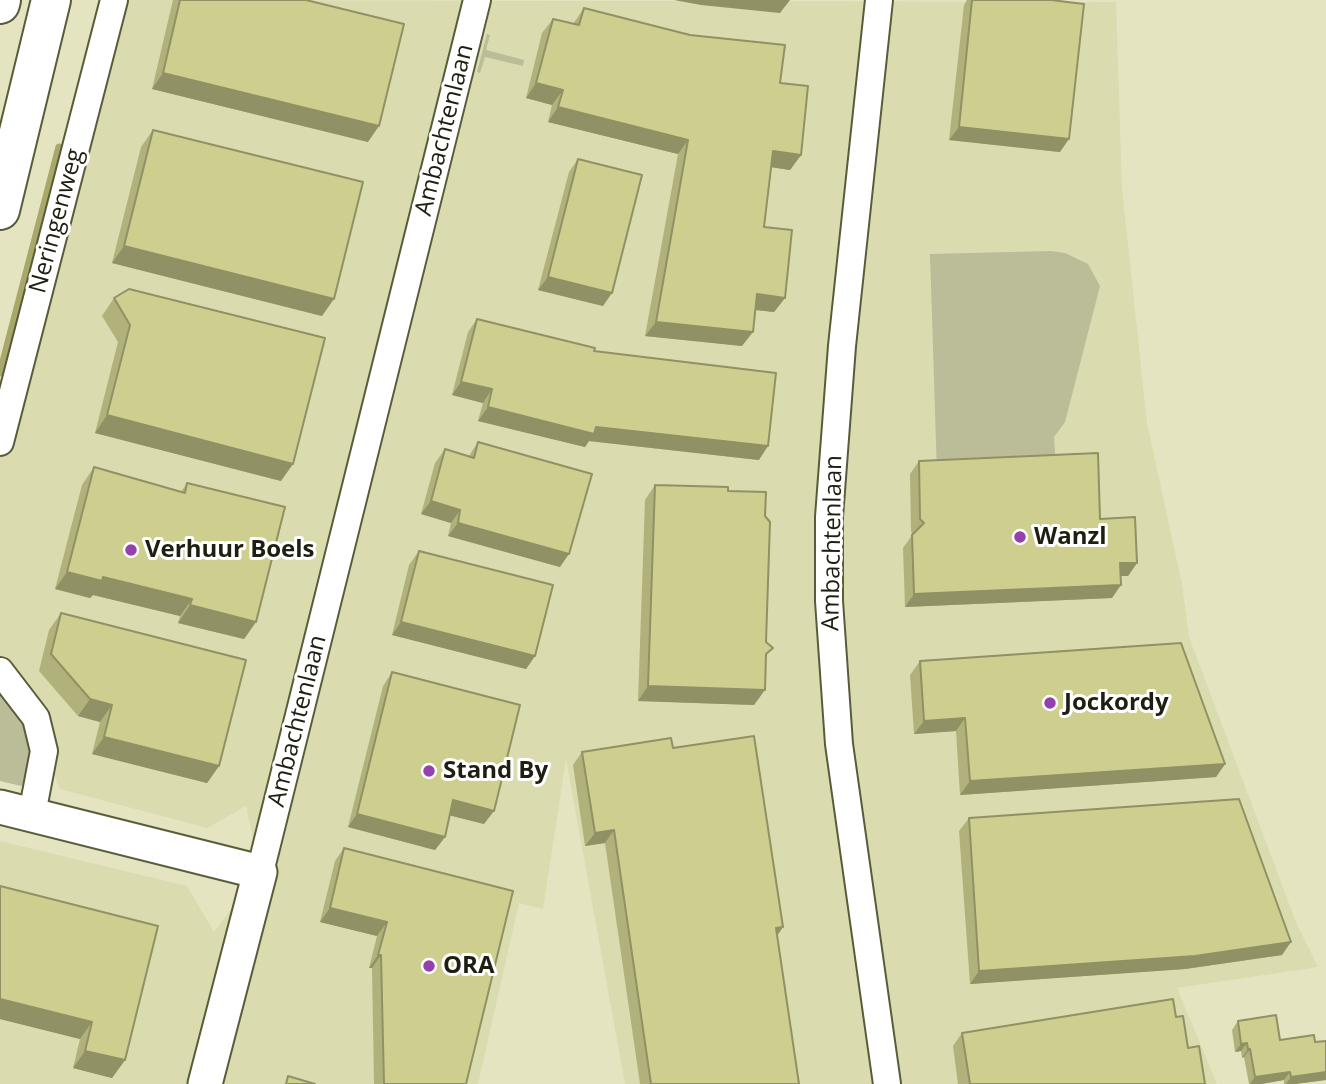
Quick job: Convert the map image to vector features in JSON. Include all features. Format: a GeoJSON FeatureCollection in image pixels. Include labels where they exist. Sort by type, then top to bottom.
{"type":"FeatureCollection","features":[{"type":"Feature","properties":{"kind":"highway"},"geometry":{"type":"LineString","coordinates":[[0,211],[51,0]]}},
{"type":"Feature","properties":{"kind":"street","name":"Neringenweg"},"geometry":{"type":"LineString","coordinates":[[0,442],[114,0]]}},
{"type":"Feature","properties":{"kind":"street","name":"Ambachtenlaan"},"geometry":{"type":"LineString","coordinates":[[205,1084],[477,0]]}},
{"type":"Feature","properties":{"kind":"street","name":"Ambachtenlaan"},"geometry":{"type":"LineString","coordinates":[[879,0],[842,346],[829,517],[829,601],[839,744],[887,1084]]}},
{"type":"Feature","properties":{"kind":"street"},"geometry":{"type":"LineString","coordinates":[[0,671],[37,718],[44,751],[32,814]]}},
{"type":"Feature","properties":{"kind":"street"},"geometry":{"type":"LineString","coordinates":[[0,807],[260,872]]}},
{"type":"Feature","properties":{"kind":"shaded area"},"geometry":{"type":"Polygon","coordinates":[[[114,0],[1116,2],[1122,188],[1147,423],[1182,584],[1189,637],[1297,925],[1318,967],[1177,988],[1217,1084],[625,1084],[566,759],[543,909],[519,903],[478,1084],[0,1084],[0,841],[187,886],[214,932],[260,872],[246,806],[207,828],[60,789],[44,751],[0,671],[0,442],[114,0]]]}},
{"type":"Feature","properties":{"kind":"shaded area"},"geometry":{"type":"Polygon","coordinates":[[[487,34],[490,35],[486,50],[524,60],[523,66],[485,57],[480,73],[477,72],[487,34]]]}},
{"type":"Feature","properties":{"kind":"shaded area"},"geometry":{"type":"Polygon","coordinates":[[[1051,251],[1065,253],[1088,264],[1100,286],[1065,422],[1054,437],[1056,468],[937,473],[930,254],[1051,251]]]}},
{"type":"Feature","properties":{"kind":"shaded area"},"geometry":{"type":"Polygon","coordinates":[[[0,671],[44,751],[21,786],[0,781],[0,671]]]}},
{"type":"Feature","properties":{"kind":"building"},"geometry":{"type":"Polygon","coordinates":[[[180,0],[306,0],[404,24],[379,126],[163,73],[180,0]]]}},
{"type":"Feature","properties":{"kind":"building"},"geometry":{"type":"Polygon","coordinates":[[[972,0],[1051,0],[1084,4],[1069,139],[959,127],[972,0]]]}},
{"type":"Feature","properties":{"kind":"building"},"geometry":{"type":"Polygon","coordinates":[[[584,8],[690,35],[785,45],[780,83],[808,86],[801,155],[773,151],[764,227],[792,230],[785,298],[757,294],[753,332],[656,322],[688,140],[558,107],[563,90],[536,83],[553,19],[579,25],[584,8]]]}},
{"type":"Feature","properties":{"kind":"building"},"geometry":{"type":"Polygon","coordinates":[[[153,130],[363,182],[334,299],[124,246],[153,130]]]}},
{"type":"Feature","properties":{"kind":"building"},"geometry":{"type":"Polygon","coordinates":[[[578,159],[642,175],[612,293],[548,277],[578,159]]]}},
{"type":"Feature","properties":{"kind":"building"},"geometry":{"type":"Polygon","coordinates":[[[129,289],[325,338],[293,464],[107,415],[130,325],[114,298],[129,289]]]}},
{"type":"Feature","properties":{"kind":"building"},"geometry":{"type":"Polygon","coordinates":[[[477,319],[595,348],[594,351],[776,373],[768,446],[596,427],[594,434],[488,407],[492,389],[461,382],[477,319]]]}},
{"type":"Feature","properties":{"kind":"building"},"geometry":{"type":"Polygon","coordinates":[[[478,442],[592,474],[569,554],[458,523],[460,510],[431,501],[445,449],[474,458],[478,442]]]}},
{"type":"Feature","properties":{"kind":"building","name":"Wanzl"},"geometry":{"type":"Polygon","coordinates":[[[1098,453],[1100,519],[1135,517],[1137,563],[1120,563],[1121,585],[914,594],[912,535],[924,523],[920,519],[919,461],[1098,453]]]}},
{"type":"Feature","properties":{"kind":"building"},"geometry":{"type":"Polygon","coordinates":[[[94,467],[185,493],[187,483],[285,507],[256,622],[190,605],[192,599],[103,577],[102,581],[67,572],[94,467]]]}},
{"type":"Feature","properties":{"kind":"building"},"geometry":{"type":"Polygon","coordinates":[[[655,485],[728,487],[728,491],[766,492],[765,516],[770,522],[766,642],[773,648],[766,654],[765,690],[648,686],[655,485]]]}},
{"type":"Feature","properties":{"kind":"building"},"geometry":{"type":"Polygon","coordinates":[[[419,551],[553,585],[535,656],[401,622],[419,551]]]}},
{"type":"Feature","properties":{"kind":"building"},"geometry":{"type":"Polygon","coordinates":[[[61,613],[246,660],[219,766],[104,737],[112,705],[90,699],[51,654],[61,613]]]}},
{"type":"Feature","properties":{"kind":"building","name":"Jockordy"},"geometry":{"type":"Polygon","coordinates":[[[1181,643],[1225,764],[970,781],[965,718],[924,721],[920,661],[1181,643]]]}},
{"type":"Feature","properties":{"kind":"building","name":"Stand By"},"geometry":{"type":"Polygon","coordinates":[[[392,672],[520,705],[494,811],[453,800],[445,837],[357,814],[392,672]]]}},
{"type":"Feature","properties":{"kind":"building"},"geometry":{"type":"Polygon","coordinates":[[[754,736],[783,927],[776,928],[799,1084],[651,1084],[614,830],[595,833],[582,752],[671,738],[673,748],[754,736]]]}},
{"type":"Feature","properties":{"kind":"building"},"geometry":{"type":"Polygon","coordinates":[[[1239,799],[1291,942],[1195,956],[979,971],[969,818],[1239,799]]]}},
{"type":"Feature","properties":{"kind":"building","name":"ORA"},"geometry":{"type":"Polygon","coordinates":[[[344,848],[513,891],[466,1084],[384,1084],[381,955],[378,955],[387,922],[330,908],[344,848]]]}},
{"type":"Feature","properties":{"kind":"building"},"geometry":{"type":"Polygon","coordinates":[[[0,886],[158,926],[125,1060],[85,1051],[92,1022],[0,999],[0,886]]]}},
{"type":"Feature","properties":{"kind":"building"},"geometry":{"type":"Polygon","coordinates":[[[1173,999],[1176,1017],[1183,1016],[1188,1048],[1199,1046],[1205,1084],[970,1084],[962,1033],[1173,999]]]}},
{"type":"Feature","properties":{"kind":"building"},"geometry":{"type":"Polygon","coordinates":[[[1276,1015],[1280,1040],[1314,1035],[1315,1042],[1326,1041],[1326,1072],[1291,1077],[1290,1072],[1255,1077],[1250,1049],[1247,1043],[1241,1044],[1238,1021],[1276,1015]]]}},
{"type":"Feature","properties":{"kind":"building"},"geometry":{"type":"Polygon","coordinates":[[[288,1076],[315,1084],[286,1084],[288,1076]]]}},
{"type":"Feature","properties":{"kind":"waterway"},"geometry":{"type":"LineString","coordinates":[[0,373],[59,147]]}},
{"type":"Feature","properties":{"kind":"place","name":"Wanzl"},"geometry":{"type":"Point","coordinates":[1020,537]}},
{"type":"Feature","properties":{"kind":"place","name":"Verhuur Boels"},"geometry":{"type":"Point","coordinates":[131,550]}},
{"type":"Feature","properties":{"kind":"place","name":"Jockordy"},"geometry":{"type":"Point","coordinates":[1050,703]}},
{"type":"Feature","properties":{"kind":"place","name":"Stand By"},"geometry":{"type":"Point","coordinates":[429,771]}},
{"type":"Feature","properties":{"kind":"place","name":"ORA"},"geometry":{"type":"Point","coordinates":[429,966]}}]}
